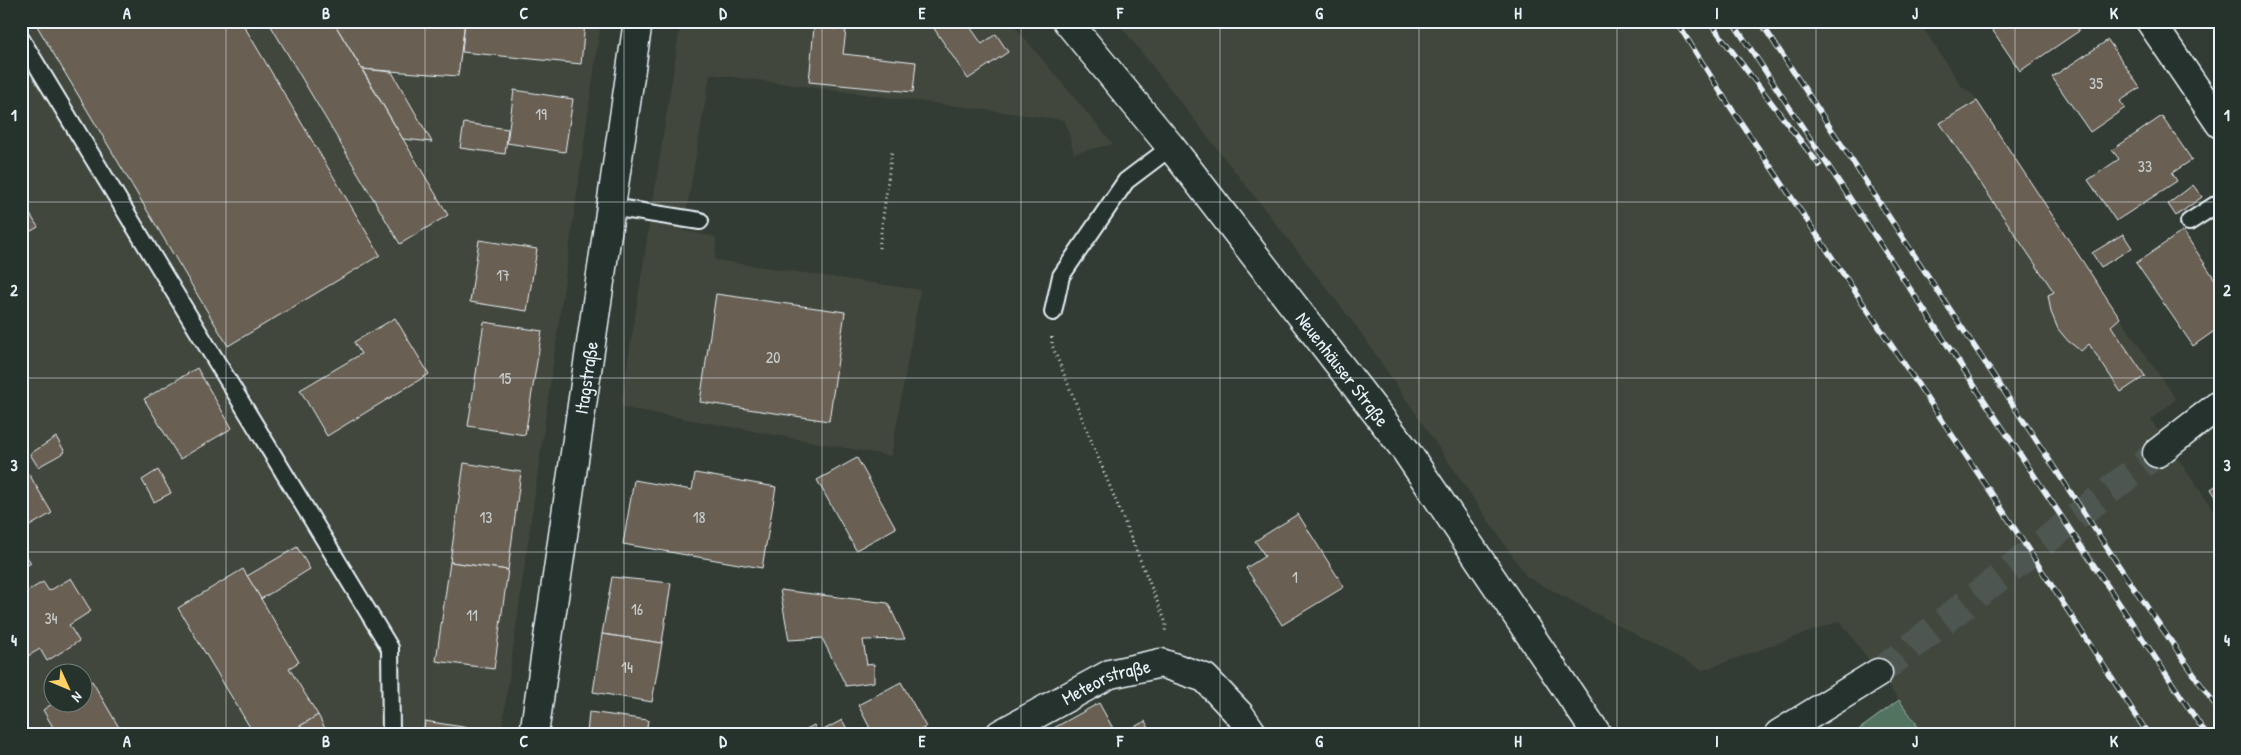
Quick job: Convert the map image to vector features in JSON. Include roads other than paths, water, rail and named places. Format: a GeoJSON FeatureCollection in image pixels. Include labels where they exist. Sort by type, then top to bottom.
{"type":"FeatureCollection","features":[{"type":"Feature","properties":{"kind":"street","name":"Itagstraße"},"geometry":{"type":"LineString","coordinates":[[534,734],[638,21]]}},
{"type":"Feature","properties":{"kind":"street","name":"Neuenhäuser Straße"},"geometry":{"type":"LineString","coordinates":[[1067,21],[1171,147],[1406,450],[1597,734]]}},
{"type":"Feature","properties":{"kind":"street"},"geometry":{"type":"LineString","coordinates":[[2150,21],[2220,124]]}},
{"type":"Feature","properties":{"kind":"street"},"geometry":{"type":"LineString","coordinates":[[2157,453],[2220,404]]}},
{"type":"Feature","properties":{"kind":"street","name":"Meteorstraße"},"geometry":{"type":"LineString","coordinates":[[1000,734],[1110,674],[1161,663],[1205,678],[1240,715],[1253,734]]}},
{"type":"Feature","properties":{"kind":"street"},"geometry":{"type":"LineString","coordinates":[[1779,734],[1878,673]]}},
{"type":"Feature","properties":{"kind":"lane"},"geometry":{"type":"LineString","coordinates":[[21,40],[390,648],[391,734]]}},
{"type":"Feature","properties":{"kind":"lane"},"geometry":{"type":"LineString","coordinates":[[1053,312],[1061,276],[1126,181],[1171,147]]}},
{"type":"Feature","properties":{"kind":"lane"},"geometry":{"type":"LineString","coordinates":[[2189,222],[2220,202]]}},
{"type":"Feature","properties":{"kind":"lane"},"geometry":{"type":"LineString","coordinates":[[611,207],[700,221]]}},
{"type":"Feature","properties":{"kind":"tunnel"},"geometry":{"type":"LineString","coordinates":[[1878,673],[2157,453]]}},
{"type":"Feature","properties":{"kind":"railway"},"geometry":{"type":"LineString","coordinates":[[1676,21],[1725,99],[1996,500],[2148,734]]}},
{"type":"Feature","properties":{"kind":"railway"},"geometry":{"type":"LineString","coordinates":[[1709,21],[1819,165]]}},
{"type":"Feature","properties":{"kind":"railway"},"geometry":{"type":"LineString","coordinates":[[1732,21],[2206,734]]}},
{"type":"Feature","properties":{"kind":"railway"},"geometry":{"type":"LineString","coordinates":[[1760,21],[2125,575],[2220,712]]}}]}
